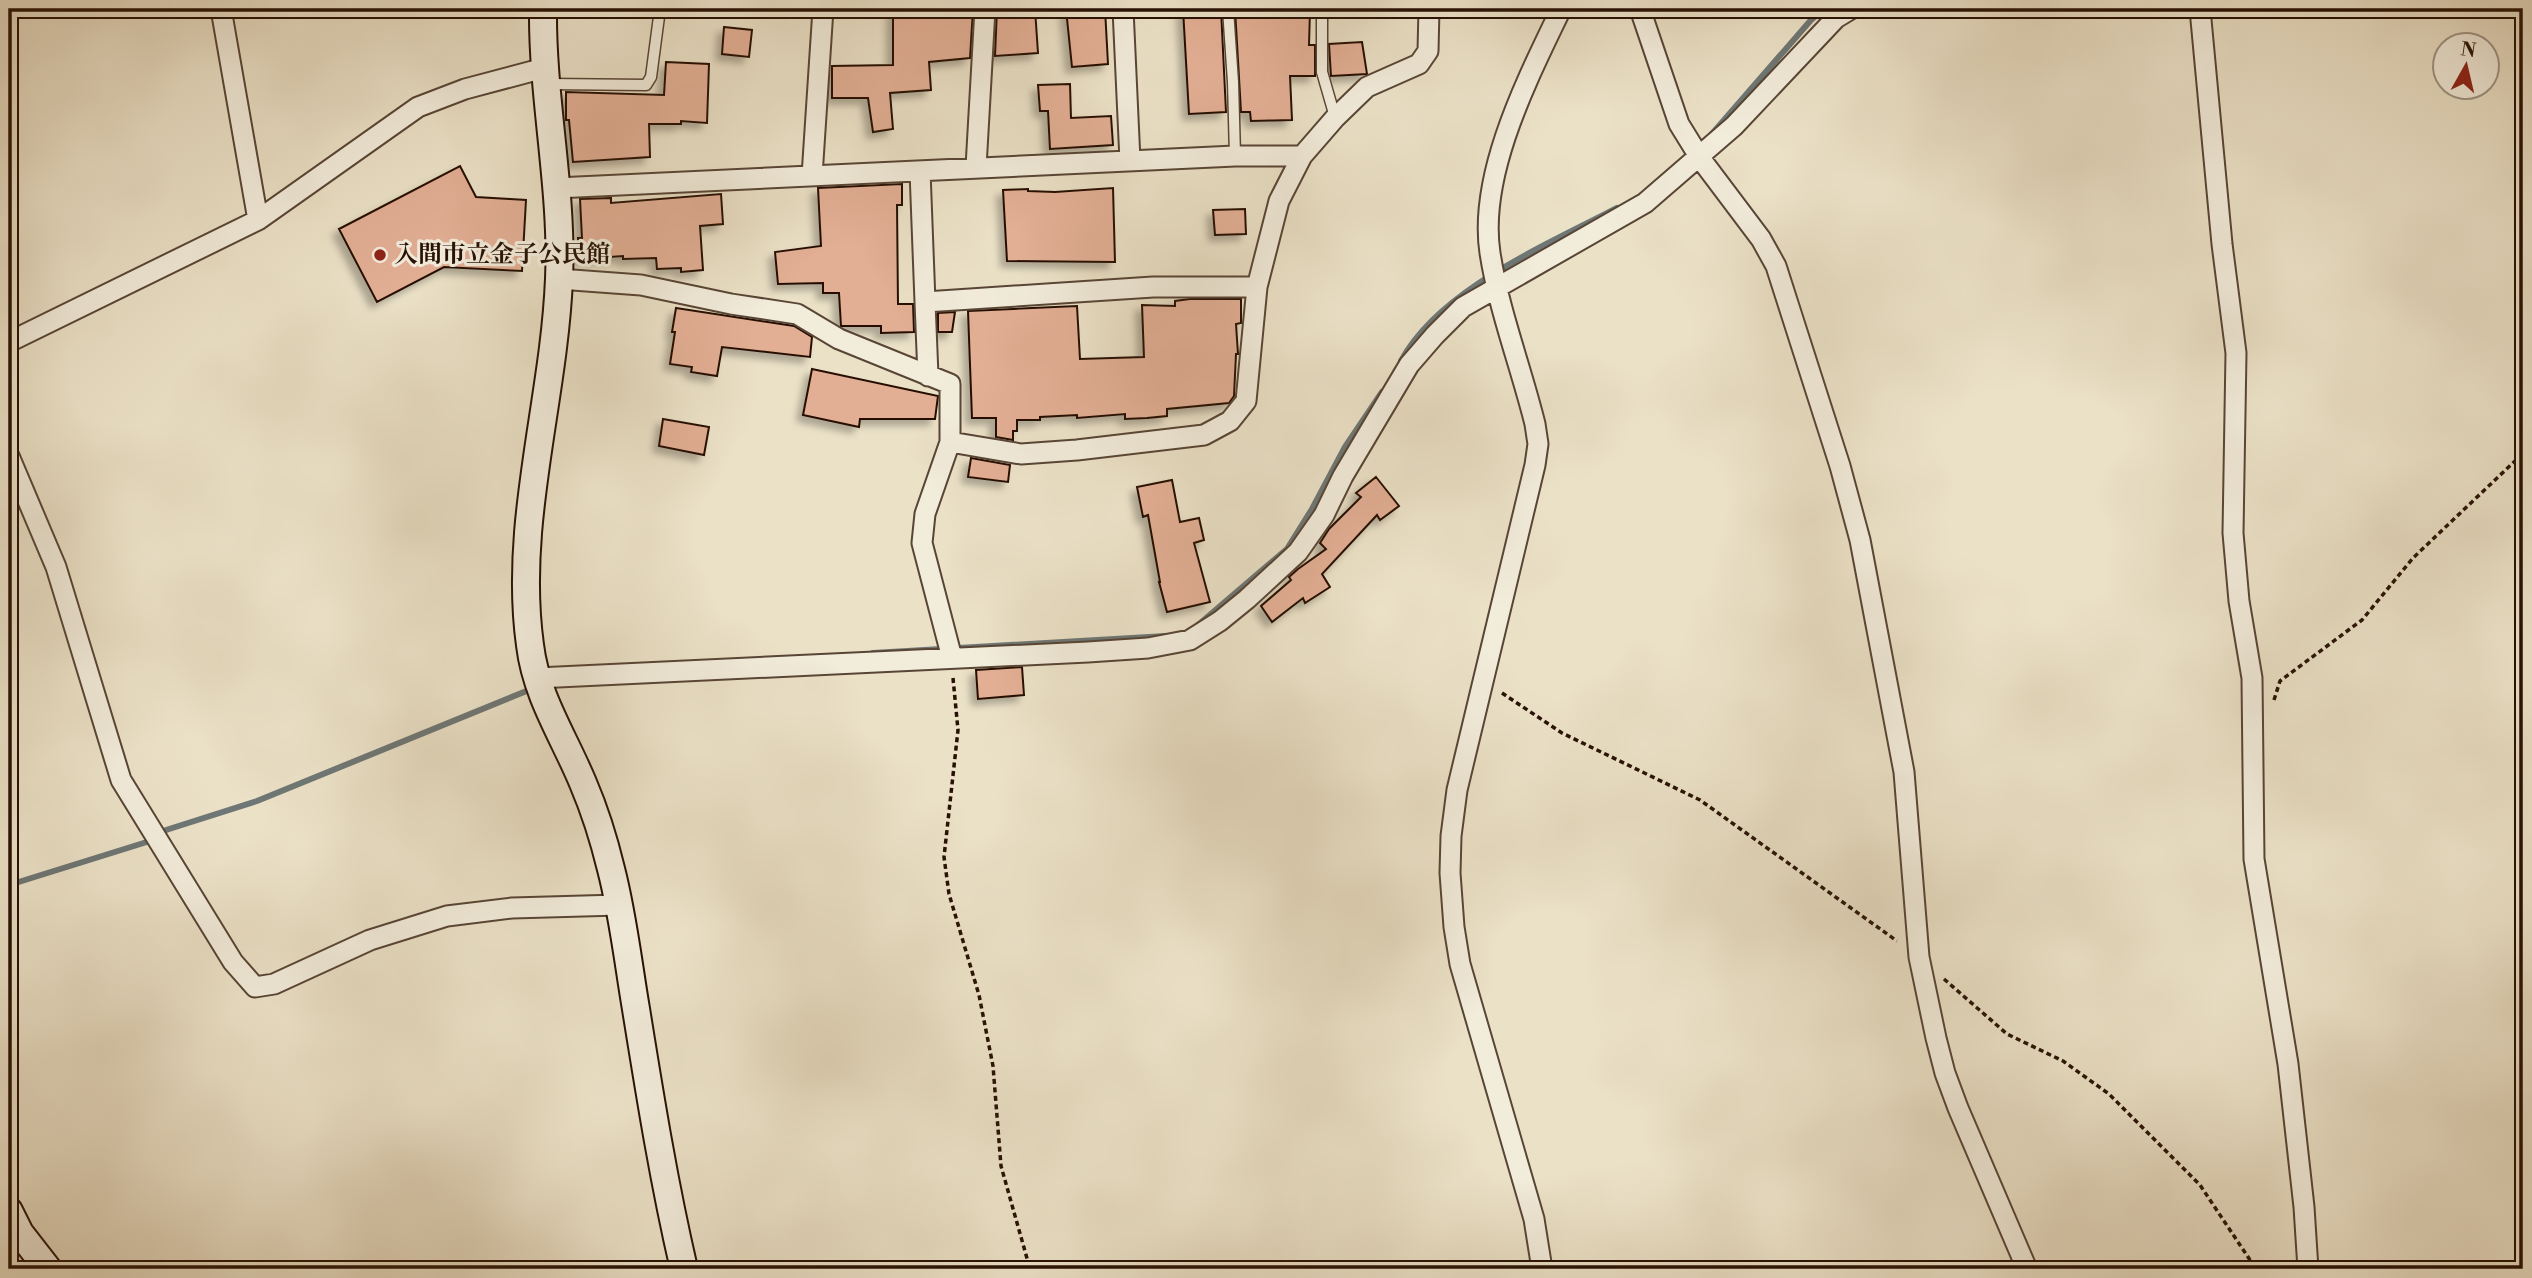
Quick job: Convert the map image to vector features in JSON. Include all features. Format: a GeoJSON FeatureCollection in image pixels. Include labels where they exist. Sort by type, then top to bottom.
{"type":"FeatureCollection","features":[{"type":"Feature","properties":{"kind":"street"},"geometry":{"type":"LineString","coordinates":[[221,9],[258,220]]}},
{"type":"Feature","properties":{"kind":"street"},"geometry":{"type":"LineString","coordinates":[[543,9],[545,76],[556,188],[559,279],[526,563],[525,598],[530,648],[550,715],[592,805],[619,905],[651,1100],[684,1269]]}},
{"type":"Feature","properties":{"kind":"street"},"geometry":{"type":"LineString","coordinates":[[812,176],[823,9]]}},
{"type":"Feature","properties":{"kind":"street"},"geometry":{"type":"LineString","coordinates":[[976,167],[985,9]]}},
{"type":"Feature","properties":{"kind":"street"},"geometry":{"type":"LineString","coordinates":[[1123,9],[1130,161]]}},
{"type":"Feature","properties":{"kind":"street"},"geometry":{"type":"LineString","coordinates":[[950,442],[1021,454],[1077,450],[1205,435],[1230,421],[1246,401],[1257,286],[1279,201],[1302,156],[1335,118],[1367,87],[1419,64],[1428,51],[1429,9]]}},
{"type":"Feature","properties":{"kind":"street"},"geometry":{"type":"LineString","coordinates":[[1542,1269],[1534,1219],[1469,997],[1454,927],[1450,873],[1451,836],[1457,790],[1522,527],[1538,444],[1524,379],[1489,251],[1488,216],[1498,159],[1513,117],[1561,9]]}},
{"type":"Feature","properties":{"kind":"street"},"geometry":{"type":"LineString","coordinates":[[1640,9],[1679,124],[1699,158],[1761,239],[1776,266],[1840,466],[1860,540],[1904,772],[1919,957],[1945,1073],[2027,1269]]}},
{"type":"Feature","properties":{"kind":"street"},"geometry":{"type":"LineString","coordinates":[[537,678],[1148,648],[1190,640],[1220,621],[1298,552],[1324,515],[1343,476],[1409,365],[1434,335],[1463,307],[1645,204],[1744,117],[1836,18],[1851,9]]}},
{"type":"Feature","properties":{"kind":"street"},"geometry":{"type":"LineString","coordinates":[[2200,9],[2222,244],[2236,353],[2233,533],[2239,601],[2252,678],[2254,859],[2288,1064],[2308,1269]]}},
{"type":"Feature","properties":{"kind":"street"},"geometry":{"type":"LineString","coordinates":[[9,342],[258,220],[418,107],[465,89],[545,76]]}},
{"type":"Feature","properties":{"kind":"street"},"geometry":{"type":"LineString","coordinates":[[556,188],[976,167],[1235,156],[1302,156]]}},
{"type":"Feature","properties":{"kind":"street"},"geometry":{"type":"LineString","coordinates":[[920,170],[928,376]]}},
{"type":"Feature","properties":{"kind":"street"},"geometry":{"type":"LineString","coordinates":[[559,279],[641,285],[731,304],[797,314],[839,338],[950,383],[950,442],[925,514],[922,543],[952,658]]}},
{"type":"Feature","properties":{"kind":"street"},"geometry":{"type":"LineString","coordinates":[[925,302],[1153,287],[1257,286]]}},
{"type":"Feature","properties":{"kind":"street"},"geometry":{"type":"LineString","coordinates":[[9,456],[56,567],[121,780],[233,962],[255,987],[274,984],[370,940],[447,916],[512,908],[619,905]]}},
{"type":"Feature","properties":{"kind":"street"},"geometry":{"type":"LineString","coordinates":[[9,1212],[20,1233],[48,1269]]}},
{"type":"Feature","properties":{"kind":"lane"},"geometry":{"type":"LineString","coordinates":[[545,76],[646,85],[652,77],[660,9]]}},
{"type":"Feature","properties":{"kind":"lane"},"geometry":{"type":"LineString","coordinates":[[1228,9],[1235,156]]}},
{"type":"Feature","properties":{"kind":"lane"},"geometry":{"type":"LineString","coordinates":[[1322,9],[1322,72],[1335,118]]}},
{"type":"Feature","properties":{"kind":"path"},"geometry":{"type":"LineString","coordinates":[[2272,704],[2280,681],[2362,620],[2413,558],[2523,450]]}},
{"type":"Feature","properties":{"kind":"path"},"geometry":{"type":"LineString","coordinates":[[952,658],[958,730],[944,857],[949,894],[979,995],[993,1066],[1001,1166],[1030,1269]]}},
{"type":"Feature","properties":{"kind":"path"},"geometry":{"type":"LineString","coordinates":[[1484,678],[1562,733],[1700,800],[1919,957],[2007,1034],[2063,1061],[2109,1094],[2200,1185],[2256,1269]]}},
{"type":"Feature","properties":{"kind":"building"},"geometry":{"type":"Polygon","coordinates":[[[893,9],[973,9],[970,58],[929,62],[931,90],[890,93],[893,129],[873,132],[868,98],[832,98],[832,66],[893,65],[893,9]]]}},
{"type":"Feature","properties":{"kind":"building"},"geometry":{"type":"Polygon","coordinates":[[[997,9],[1035,9],[1038,53],[995,56],[997,9]]]}},
{"type":"Feature","properties":{"kind":"building"},"geometry":{"type":"Polygon","coordinates":[[[1066,9],[1105,9],[1108,64],[1072,67],[1066,9]]]}},
{"type":"Feature","properties":{"kind":"building"},"geometry":{"type":"Polygon","coordinates":[[[1183,9],[1221,9],[1226,112],[1189,114],[1183,9]]]}},
{"type":"Feature","properties":{"kind":"building"},"geometry":{"type":"Polygon","coordinates":[[[1235,9],[1310,10],[1309,45],[1315,45],[1315,76],[1290,76],[1292,120],[1251,121],[1250,112],[1241,112],[1235,9]]]}},
{"type":"Feature","properties":{"kind":"building"},"geometry":{"type":"Polygon","coordinates":[[[724,27],[752,30],[749,57],[722,54],[724,27]]]}},
{"type":"Feature","properties":{"kind":"building"},"geometry":{"type":"Polygon","coordinates":[[[1362,42],[1367,74],[1331,76],[1329,44],[1362,42]]]}},
{"type":"Feature","properties":{"kind":"building"},"geometry":{"type":"Polygon","coordinates":[[[666,62],[709,64],[707,123],[681,121],[681,124],[649,124],[650,157],[573,162],[569,120],[566,120],[566,92],[664,95],[666,62]]]}},
{"type":"Feature","properties":{"kind":"building"},"geometry":{"type":"Polygon","coordinates":[[[1070,84],[1071,118],[1111,116],[1113,145],[1050,149],[1048,111],[1040,111],[1038,85],[1070,84]]]}},
{"type":"Feature","properties":{"kind":"building"},"geometry":{"type":"Polygon","coordinates":[[[460,166],[476,197],[526,200],[522,271],[444,267],[377,302],[339,229],[460,166]]]}},
{"type":"Feature","properties":{"kind":"building"},"geometry":{"type":"Polygon","coordinates":[[[902,184],[902,205],[897,205],[898,304],[913,304],[914,332],[881,333],[881,326],[841,326],[839,293],[823,293],[823,283],[778,284],[775,252],[821,246],[818,188],[902,184]]]}},
{"type":"Feature","properties":{"kind":"building"},"geometry":{"type":"Polygon","coordinates":[[[1113,188],[1115,262],[1007,261],[1003,190],[1055,192],[1113,188]]]}},
{"type":"Feature","properties":{"kind":"building"},"geometry":{"type":"Polygon","coordinates":[[[721,194],[723,224],[700,226],[703,270],[681,272],[681,268],[657,269],[656,258],[623,259],[623,256],[579,259],[578,238],[582,238],[580,199],[611,198],[611,203],[721,194]]]}},
{"type":"Feature","properties":{"kind":"building"},"geometry":{"type":"Polygon","coordinates":[[[1245,209],[1246,234],[1215,235],[1213,210],[1245,209]]]}},
{"type":"Feature","properties":{"kind":"building"},"geometry":{"type":"Polygon","coordinates":[[[1241,299],[1241,323],[1236,324],[1238,354],[1234,396],[1229,403],[1167,409],[1167,416],[1147,418],[1125,419],[1125,414],[1017,420],[1017,431],[1013,431],[1013,440],[996,437],[996,418],[972,418],[968,311],[1077,306],[1080,359],[1144,357],[1142,305],[1175,306],[1175,301],[1241,299]]]}},
{"type":"Feature","properties":{"kind":"building"},"geometry":{"type":"Polygon","coordinates":[[[676,308],[794,326],[812,337],[810,357],[722,347],[717,376],[691,372],[692,367],[670,364],[676,308]]]}},
{"type":"Feature","properties":{"kind":"building"},"geometry":{"type":"Polygon","coordinates":[[[955,312],[952,332],[938,332],[938,313],[955,312]]]}},
{"type":"Feature","properties":{"kind":"building"},"geometry":{"type":"Polygon","coordinates":[[[812,369],[938,396],[935,419],[860,419],[859,427],[803,415],[812,369]]]}},
{"type":"Feature","properties":{"kind":"building"},"geometry":{"type":"Polygon","coordinates":[[[663,419],[709,427],[704,455],[659,446],[663,419]]]}},
{"type":"Feature","properties":{"kind":"building"},"geometry":{"type":"Polygon","coordinates":[[[971,458],[1010,465],[1008,482],[968,477],[971,458]]]}},
{"type":"Feature","properties":{"kind":"building"},"geometry":{"type":"Polygon","coordinates":[[[1376,477],[1399,506],[1380,520],[1377,515],[1322,574],[1330,587],[1305,603],[1303,598],[1272,622],[1261,606],[1291,580],[1289,577],[1298,569],[1326,549],[1320,543],[1329,529],[1361,497],[1356,493],[1376,477]]]}},
{"type":"Feature","properties":{"kind":"building"},"geometry":{"type":"Polygon","coordinates":[[[1172,480],[1180,522],[1199,518],[1204,540],[1194,543],[1210,602],[1167,612],[1148,515],[1143,517],[1137,487],[1172,480]]]}},
{"type":"Feature","properties":{"kind":"building"},"geometry":{"type":"Polygon","coordinates":[[[1022,667],[1024,695],[978,699],[976,670],[1022,667]]]}},
{"type":"Feature","properties":{"kind":"waterway"},"geometry":{"type":"LineString","coordinates":[[1711,135],[1811,20],[1824,9]]}},
{"type":"Feature","properties":{"kind":"waterway"},"geometry":{"type":"LineString","coordinates":[[1401,361],[1419,335],[1441,312],[1468,291],[1497,271],[1617,208]]}},
{"type":"Feature","properties":{"kind":"waterway"},"geometry":{"type":"LineString","coordinates":[[1198,625],[1287,549],[1345,447],[1382,392]]}},
{"type":"Feature","properties":{"kind":"waterway"},"geometry":{"type":"LineString","coordinates":[[873,653],[1166,636]]}},
{"type":"Feature","properties":{"kind":"waterway"},"geometry":{"type":"LineString","coordinates":[[9,885],[150,841],[166,830],[257,801],[534,688]]}},
{"type":"Feature","properties":{"kind":"place","name":"入間市立金子公民館"},"geometry":{"type":"Point","coordinates":[380,255]}}]}
